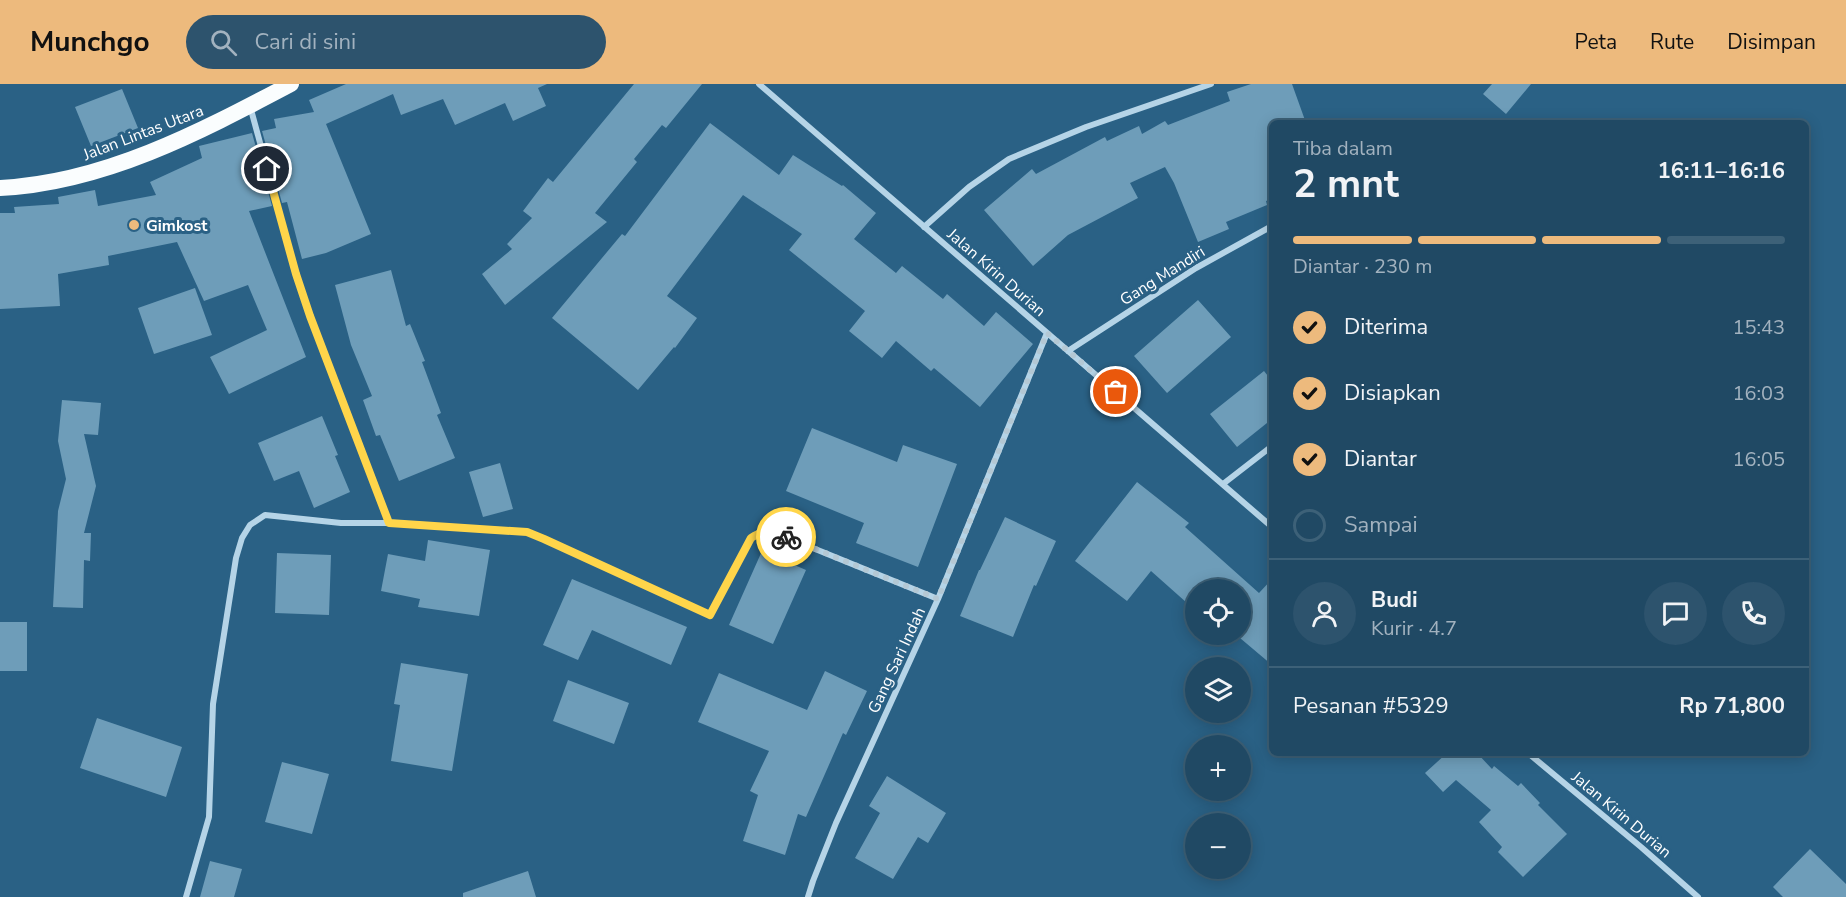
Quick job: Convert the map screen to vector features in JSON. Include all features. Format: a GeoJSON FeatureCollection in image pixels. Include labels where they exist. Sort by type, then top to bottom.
{"type":"FeatureCollection","features":[{"type":"Feature","properties":{"kind":"highway","name":"Jalan Lintas Utara"},"geometry":{"type":"LineString","coordinates":[[0,188],[65,180],[112,167],[183,139],[291,84]]}},
{"type":"Feature","properties":{"kind":"street","name":"Jalan Kirin Durian"},"geometry":{"type":"LineString","coordinates":[[759,84],[1269,524]]}},
{"type":"Feature","properties":{"kind":"street"},"geometry":{"type":"LineString","coordinates":[[924,227],[969,187],[1009,159],[1086,127],[1211,84]]}},
{"type":"Feature","properties":{"kind":"street"},"geometry":{"type":"LineString","coordinates":[[250,106],[296,274],[389,523]]}},
{"type":"Feature","properties":{"kind":"street","name":"Gang Mandiri"},"geometry":{"type":"LineString","coordinates":[[1068,351],[1196,268],[1269,228]]}},
{"type":"Feature","properties":{"kind":"street","name":"Gang Sari Indah"},"geometry":{"type":"LineString","coordinates":[[808,897],[836,823],[938,599],[1047,333]]}},
{"type":"Feature","properties":{"kind":"street"},"geometry":{"type":"LineString","coordinates":[[1223,484],[1269,448]]}},
{"type":"Feature","properties":{"kind":"street"},"geometry":{"type":"LineString","coordinates":[[186,897],[209,817],[213,704],[236,558],[242,538],[250,525],[266,515],[341,523],[389,523],[527,532],[710,615],[751,538],[760,532],[771,531],[938,599]]}},
{"type":"Feature","properties":{"kind":"street","name":"Jalan Kirin Durian"},"geometry":{"type":"LineString","coordinates":[[1532,756],[1698,897]]}},
{"type":"Feature","properties":{"kind":"building"},"geometry":{"type":"Polygon","coordinates":[[[346,84],[547,84],[538,88],[546,106],[513,121],[505,103],[455,125],[443,99],[401,115],[393,94],[326,124],[371,234],[326,253],[302,259],[287,202],[282,203],[262,131],[276,128],[274,119],[314,112],[309,100],[346,84]]]}},
{"type":"Feature","properties":{"kind":"building"},"geometry":{"type":"Polygon","coordinates":[[[634,84],[702,84],[666,128],[662,125],[634,159],[637,162],[595,213],[607,222],[505,305],[482,274],[512,249],[507,244],[532,218],[523,211],[548,178],[553,182],[634,84]]]}},
{"type":"Feature","properties":{"kind":"building"},"geometry":{"type":"Polygon","coordinates":[[[1251,84],[1292,84],[1305,120],[1269,120],[1269,200],[1266,201],[1267,205],[1226,222],[1229,229],[1198,242],[1165,167],[1130,183],[1138,198],[1068,235],[1033,266],[984,210],[1032,169],[1036,174],[1105,137],[1107,141],[1139,126],[1142,134],[1165,121],[1168,125],[1230,101],[1227,92],[1251,84]]]}},
{"type":"Feature","properties":{"kind":"building"},"geometry":{"type":"Polygon","coordinates":[[[1492,84],[1531,84],[1506,114],[1483,94],[1492,84]]]}},
{"type":"Feature","properties":{"kind":"building"},"geometry":{"type":"Polygon","coordinates":[[[122,89],[138,128],[91,146],[75,107],[122,89]]]}},
{"type":"Feature","properties":{"kind":"building"},"geometry":{"type":"Polygon","coordinates":[[[710,123],[779,175],[793,155],[843,185],[876,213],[854,239],[896,273],[902,266],[943,299],[947,294],[984,326],[996,312],[1033,344],[980,407],[934,368],[931,371],[896,341],[882,358],[849,331],[865,311],[789,250],[802,234],[743,195],[667,296],[697,318],[675,348],[638,390],[552,318],[622,234],[625,236],[710,123]]]}},
{"type":"Feature","properties":{"kind":"building"},"geometry":{"type":"Polygon","coordinates":[[[252,133],[272,206],[249,211],[306,357],[229,394],[210,357],[267,330],[248,285],[204,301],[177,242],[108,256],[109,265],[58,274],[60,306],[0,309],[0,213],[15,213],[14,207],[59,204],[58,197],[95,190],[98,206],[156,195],[150,182],[202,158],[199,146],[252,133]]]}},
{"type":"Feature","properties":{"kind":"building"},"geometry":{"type":"Polygon","coordinates":[[[391,270],[406,326],[410,324],[425,361],[422,362],[441,413],[437,415],[455,458],[399,481],[380,435],[376,436],[363,400],[372,396],[351,345],[335,285],[391,270]]]}},
{"type":"Feature","properties":{"kind":"building"},"geometry":{"type":"Polygon","coordinates":[[[195,288],[212,335],[154,354],[138,308],[195,288]]]}},
{"type":"Feature","properties":{"kind":"building"},"geometry":{"type":"Polygon","coordinates":[[[1198,300],[1231,337],[1167,393],[1134,356],[1198,300]]]}},
{"type":"Feature","properties":{"kind":"building"},"geometry":{"type":"Polygon","coordinates":[[[1264,371],[1269,377],[1269,421],[1237,447],[1210,414],[1264,371]]]}},
{"type":"Feature","properties":{"kind":"building"},"geometry":{"type":"Polygon","coordinates":[[[62,400],[101,403],[98,435],[84,434],[96,486],[84,533],[91,533],[90,561],[84,560],[83,608],[53,607],[58,511],[66,479],[58,441],[62,400]]]}},
{"type":"Feature","properties":{"kind":"building"},"geometry":{"type":"Polygon","coordinates":[[[322,416],[350,492],[314,508],[299,471],[274,481],[258,443],[322,416]]]}},
{"type":"Feature","properties":{"kind":"building"},"geometry":{"type":"Polygon","coordinates":[[[812,428],[897,462],[903,445],[957,464],[918,567],[856,543],[864,523],[786,491],[812,428]]]}},
{"type":"Feature","properties":{"kind":"building"},"geometry":{"type":"Polygon","coordinates":[[[500,463],[513,509],[483,517],[469,472],[500,463]]]}},
{"type":"Feature","properties":{"kind":"building"},"geometry":{"type":"Polygon","coordinates":[[[1137,482],[1189,523],[1185,527],[1243,579],[1185,579],[1185,601],[1151,571],[1127,601],[1075,561],[1137,482]]]}},
{"type":"Feature","properties":{"kind":"building"},"geometry":{"type":"Polygon","coordinates":[[[1005,517],[1056,541],[1036,586],[1034,585],[1013,637],[960,616],[1005,517]]]}},
{"type":"Feature","properties":{"kind":"building"},"geometry":{"type":"Polygon","coordinates":[[[428,540],[490,550],[479,616],[418,607],[420,599],[381,591],[388,554],[425,561],[428,540]]]}},
{"type":"Feature","properties":{"kind":"building"},"geometry":{"type":"Polygon","coordinates":[[[762,551],[806,570],[773,644],[729,625],[762,551]]]}},
{"type":"Feature","properties":{"kind":"building"},"geometry":{"type":"Polygon","coordinates":[[[277,553],[331,555],[329,615],[275,613],[277,553]]]}},
{"type":"Feature","properties":{"kind":"building"},"geometry":{"type":"Polygon","coordinates":[[[572,579],[687,627],[671,665],[592,630],[578,660],[543,645],[572,579]]]}},
{"type":"Feature","properties":{"kind":"building"},"geometry":{"type":"Polygon","coordinates":[[[1269,582],[1269,662],[1248,645],[1251,645],[1251,586],[1259,593],[1269,582]]]}},
{"type":"Feature","properties":{"kind":"building"},"geometry":{"type":"Polygon","coordinates":[[[0,622],[27,622],[27,671],[0,671],[0,622]]]}},
{"type":"Feature","properties":{"kind":"building"},"geometry":{"type":"Polygon","coordinates":[[[401,663],[468,674],[452,771],[391,761],[400,705],[394,704],[401,663]]]}},
{"type":"Feature","properties":{"kind":"building"},"geometry":{"type":"Polygon","coordinates":[[[825,671],[867,691],[846,735],[843,733],[806,817],[798,814],[785,855],[743,841],[758,795],[750,791],[769,751],[698,722],[719,673],[807,710],[825,671]]]}},
{"type":"Feature","properties":{"kind":"building"},"geometry":{"type":"Polygon","coordinates":[[[568,680],[629,703],[614,744],[553,721],[568,680]]]}},
{"type":"Feature","properties":{"kind":"building"},"geometry":{"type":"Polygon","coordinates":[[[97,718],[182,747],[166,797],[80,768],[97,718]]]}},
{"type":"Feature","properties":{"kind":"building"},"geometry":{"type":"Polygon","coordinates":[[[1444,756],[1480,756],[1492,769],[1494,766],[1518,786],[1521,783],[1540,803],[1538,805],[1567,834],[1523,877],[1498,852],[1502,847],[1479,822],[1491,810],[1456,780],[1443,792],[1425,773],[1444,756]]]}},
{"type":"Feature","properties":{"kind":"building"},"geometry":{"type":"Polygon","coordinates":[[[282,762],[329,774],[312,834],[265,822],[282,762]]]}},
{"type":"Feature","properties":{"kind":"building"},"geometry":{"type":"Polygon","coordinates":[[[887,776],[946,813],[928,843],[918,837],[893,879],[855,858],[880,813],[869,806],[887,776]]]}},
{"type":"Feature","properties":{"kind":"building"},"geometry":{"type":"Polygon","coordinates":[[[1810,849],[1846,884],[1846,897],[1783,897],[1773,887],[1810,849]]]}},
{"type":"Feature","properties":{"kind":"building"},"geometry":{"type":"Polygon","coordinates":[[[210,861],[242,869],[234,897],[200,897],[210,861]]]}},
{"type":"Feature","properties":{"kind":"building"},"geometry":{"type":"Polygon","coordinates":[[[528,871],[536,897],[463,897],[463,893],[528,871]]]}},
{"type":"Feature","properties":{"kind":"way so far"},"geometry":{"type":"LineString","coordinates":[[786,537],[938,599],[1047,333],[1116,392]]}},
{"type":"Feature","properties":{"kind":"place","name":"Gimkost"},"geometry":{"type":"Point","coordinates":[134,225]}},
{"type":"Feature","properties":{"kind":"route"},"geometry":{"type":"LineString","coordinates":[[267,169],[310,316],[389,523],[527,532],[710,615],[751,538],[760,532],[771,531],[786,537]]}}]}
